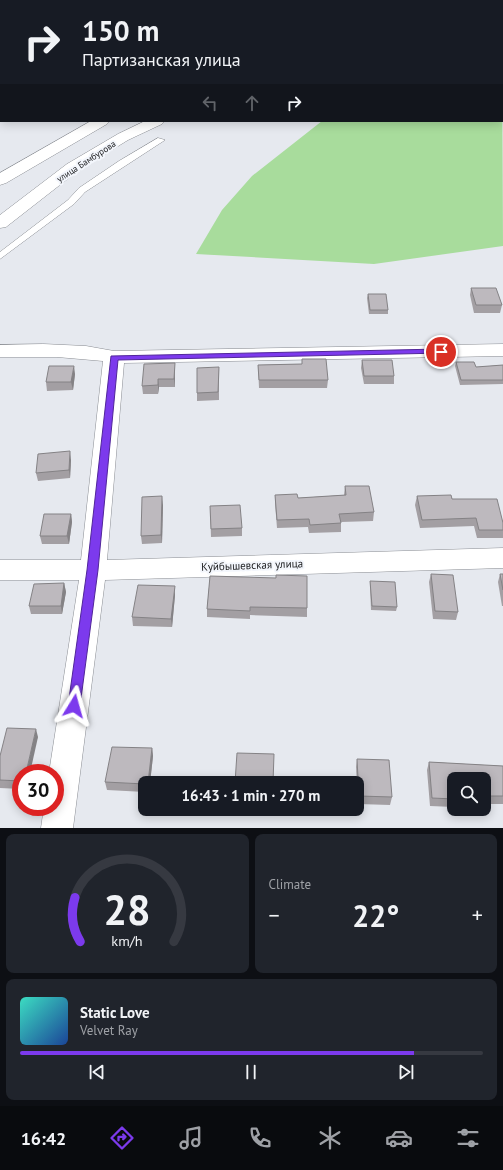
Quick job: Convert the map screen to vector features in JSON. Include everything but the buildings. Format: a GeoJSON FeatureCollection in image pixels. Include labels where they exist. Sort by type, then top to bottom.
{"type":"FeatureCollection","features":[{"type":"Feature","properties":{"kind":"street"},"geometry":{"type":"LineString","coordinates":[[0,180],[100,122]]}},
{"type":"Feature","properties":{"kind":"street","name":"улица Бамбурова"},"geometry":{"type":"LineString","coordinates":[[0,223],[72,167],[123,137],[155,122]]}},
{"type":"Feature","properties":{"kind":"street"},"geometry":{"type":"LineString","coordinates":[[0,351],[88,351],[114,357],[503,350]]}},
{"type":"Feature","properties":{"kind":"street"},"geometry":{"type":"LineString","coordinates":[[57,828],[93,570],[114,357]]}},
{"type":"Feature","properties":{"kind":"street","name":"Куйбышевская улица"},"geometry":{"type":"LineString","coordinates":[[0,570],[93,570],[503,558]]}},
{"type":"Feature","properties":{"kind":"lane"},"geometry":{"type":"LineString","coordinates":[[0,256],[71,202],[82,190],[122,163],[161,140]]}},
{"type":"Feature","properties":{"kind":"green space"},"geometry":{"type":"Polygon","coordinates":[[[321,122],[502,122],[503,246],[374,264],[196,254],[222,210],[252,176],[321,122]]]}},
{"type":"Feature","properties":{"kind":"route"},"geometry":{"type":"LineString","coordinates":[[74,706],[93,570],[114,357],[441,352]]}}]}
